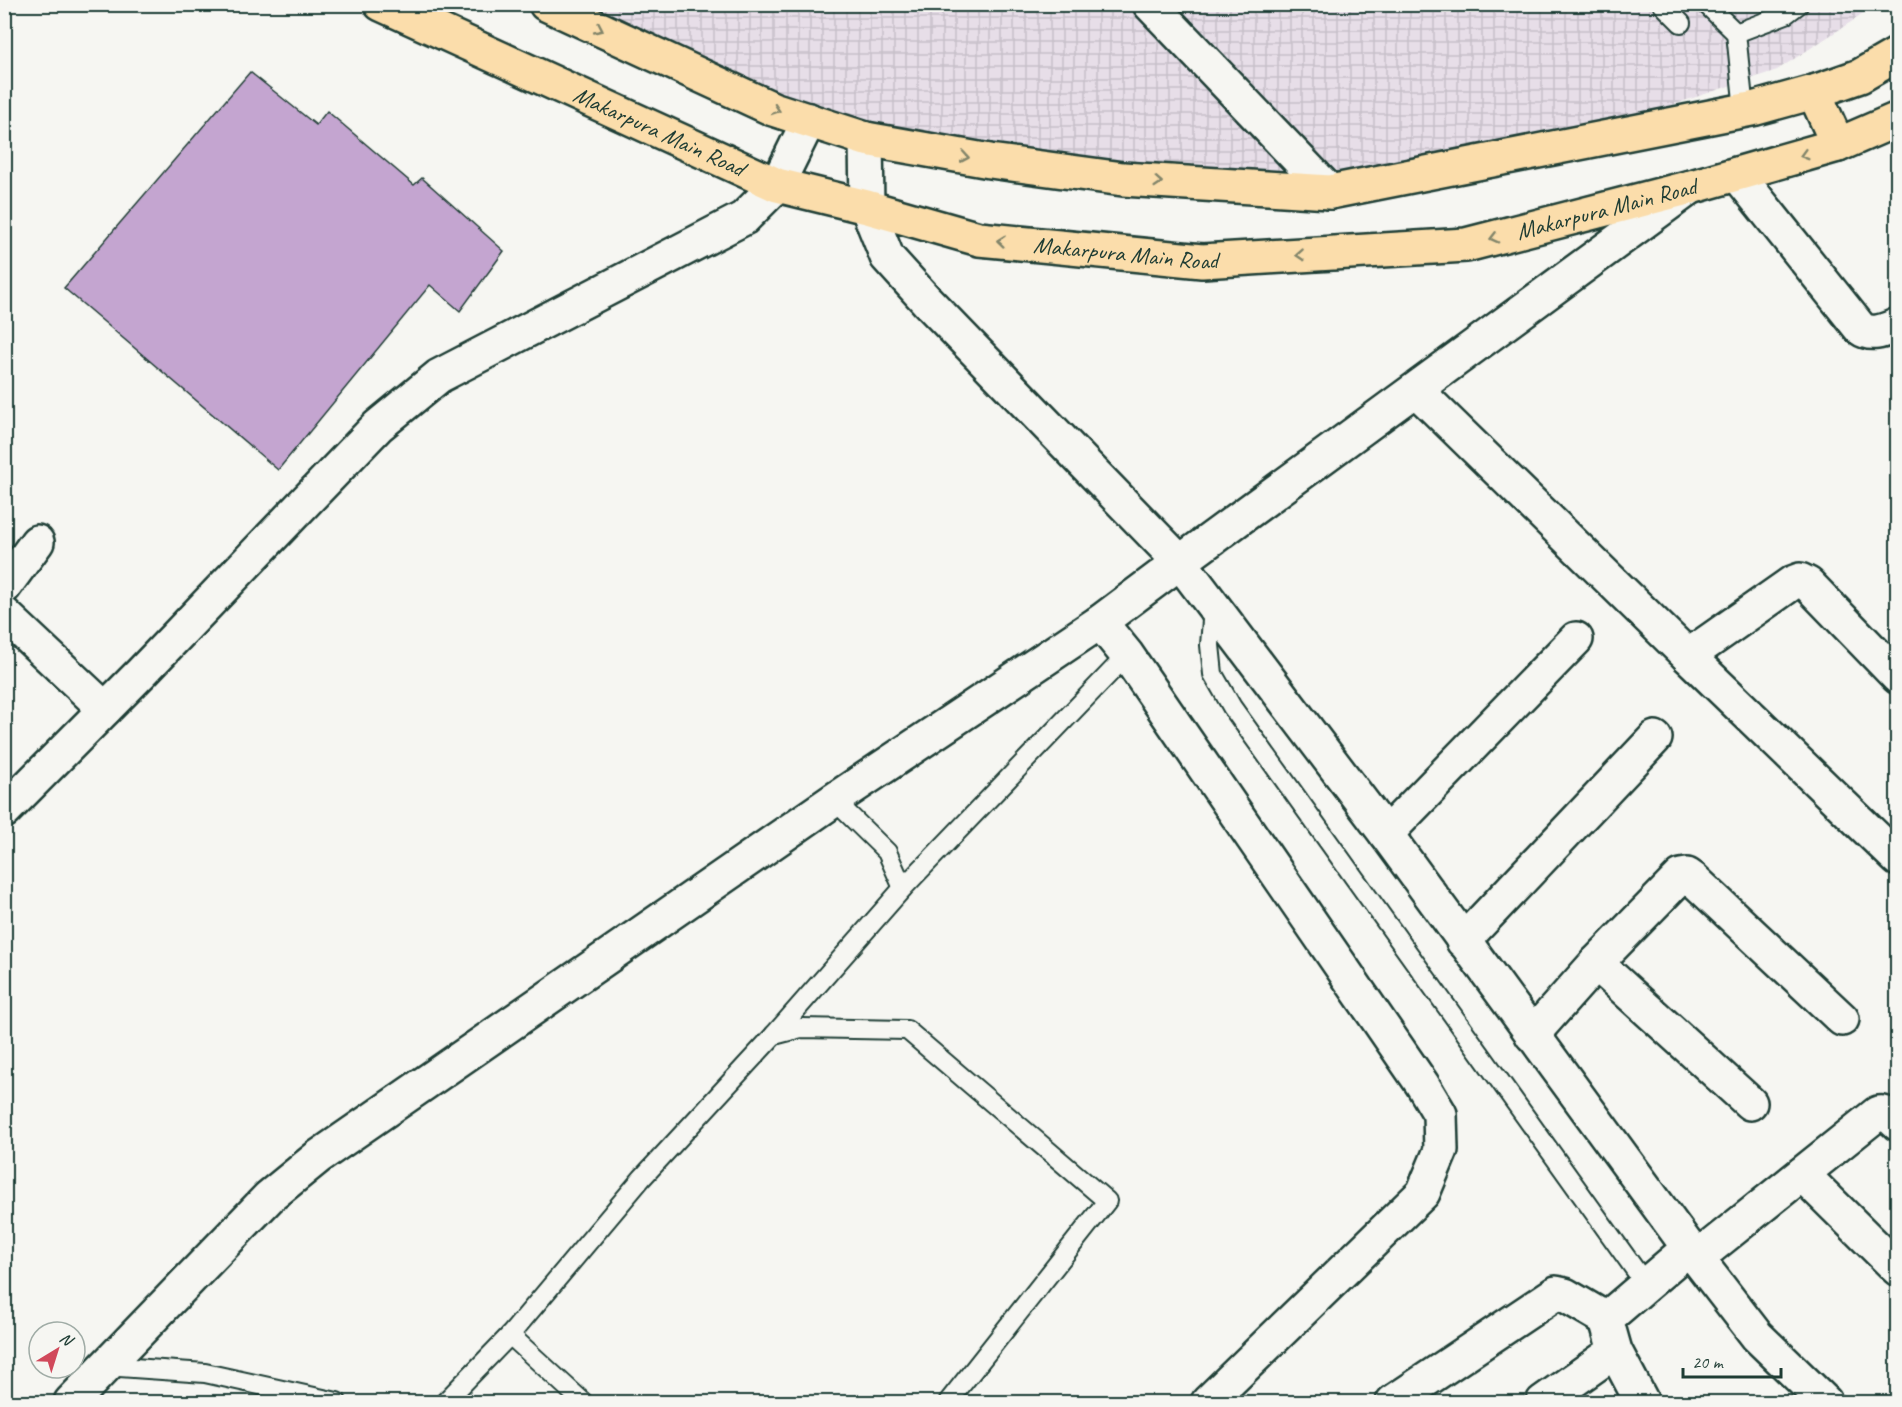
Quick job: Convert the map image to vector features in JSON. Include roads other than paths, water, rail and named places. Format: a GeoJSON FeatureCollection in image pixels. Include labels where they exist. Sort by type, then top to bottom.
{"type":"FeatureCollection","features":[{"type":"Feature","properties":{"kind":"highway","name":"Makarpura Main Road"},"geometry":{"type":"LineString","coordinates":[[381,4],[777,185],[867,207],[979,239],[1202,261],[1466,245],[1691,187],[1838,145],[1898,119]]}},
{"type":"Feature","properties":{"kind":"highway"},"geometry":{"type":"LineString","coordinates":[[546,4],[774,109],[866,139],[990,161],[1123,179],[1330,192],[1744,110],[1814,92],[1860,76],[1898,54]]}},
{"type":"Feature","properties":{"kind":"highway"},"geometry":{"type":"LineString","coordinates":[[1814,92],[1838,145]]}},
{"type":"Feature","properties":{"kind":"street"},"geometry":{"type":"LineString","coordinates":[[1150,4],[1330,192]]}},
{"type":"Feature","properties":{"kind":"street"},"geometry":{"type":"LineString","coordinates":[[4,811],[378,426],[439,376],[744,218],[777,185],[809,120]]}},
{"type":"Feature","properties":{"kind":"street"},"geometry":{"type":"LineString","coordinates":[[866,139],[867,207],[887,256],[927,302],[1180,562],[1386,834],[1693,1253],[1758,1336],[1825,1402]]}},
{"type":"Feature","properties":{"kind":"street"},"geometry":{"type":"LineString","coordinates":[[1737,174],[1860,328],[1866,332],[1875,333],[1898,326]]}},
{"type":"Feature","properties":{"kind":"street"},"geometry":{"type":"LineString","coordinates":[[72,1402],[269,1197],[318,1157],[834,800],[1100,622],[1691,187]]}},
{"type":"Feature","properties":{"kind":"street"},"geometry":{"type":"LineString","coordinates":[[1416,390],[1898,859]]}},
{"type":"Feature","properties":{"kind":"street"},"geometry":{"type":"LineString","coordinates":[[4,587],[37,542]]}},
{"type":"Feature","properties":{"kind":"street"},"geometry":{"type":"LineString","coordinates":[[1688,656],[1792,583],[1800,580],[1808,584],[1898,677]]}},
{"type":"Feature","properties":{"kind":"street"},"geometry":{"type":"LineString","coordinates":[[4,614],[105,709]]}},
{"type":"Feature","properties":{"kind":"street"},"geometry":{"type":"LineString","coordinates":[[1100,622],[1127,656],[1422,1083],[1440,1114],[1441,1150],[1423,1193],[1208,1402]]}},
{"type":"Feature","properties":{"kind":"street"},"geometry":{"type":"LineString","coordinates":[[1386,834],[1576,639]]}},
{"type":"Feature","properties":{"kind":"street"},"geometry":{"type":"LineString","coordinates":[[1463,941],[1655,738]]}},
{"type":"Feature","properties":{"kind":"street"},"geometry":{"type":"LineString","coordinates":[[1532,1035],[1596,963],[1681,876],[1687,875],[1842,1019]]}},
{"type":"Feature","properties":{"kind":"street"},"geometry":{"type":"LineString","coordinates":[[1596,963],[1750,1103]]}},
{"type":"Feature","properties":{"kind":"street"},"geometry":{"type":"LineString","coordinates":[[1606,1319],[1646,1285],[1802,1174],[1878,1113],[1888,1115],[1898,1124]]}},
{"type":"Feature","properties":{"kind":"street"},"geometry":{"type":"LineString","coordinates":[[1802,1174],[1898,1269]]}},
{"type":"Feature","properties":{"kind":"street"},"geometry":{"type":"LineString","coordinates":[[1393,1402],[1556,1293],[1565,1295],[1606,1319],[1615,1352],[1642,1402]]}},
{"type":"Feature","properties":{"kind":"street"},"geometry":{"type":"LineString","coordinates":[[1543,1402],[1615,1352]]}},
{"type":"Feature","properties":{"kind":"lane"},"geometry":{"type":"LineString","coordinates":[[1662,4],[1681,23]]}},
{"type":"Feature","properties":{"kind":"lane"},"geometry":{"type":"LineString","coordinates":[[1706,4],[1736,33],[1744,110]]}},
{"type":"Feature","properties":{"kind":"lane"},"geometry":{"type":"LineString","coordinates":[[1736,33],[1786,15],[1799,4]]}},
{"type":"Feature","properties":{"kind":"lane"},"geometry":{"type":"LineString","coordinates":[[1213,606],[1210,645],[1213,674],[1233,707],[1646,1285]]}},
{"type":"Feature","properties":{"kind":"lane"},"geometry":{"type":"LineString","coordinates":[[445,1402],[510,1335],[642,1178],[774,1035],[903,888],[1127,656]]}},
{"type":"Feature","properties":{"kind":"lane"},"geometry":{"type":"LineString","coordinates":[[834,800],[887,852],[903,888]]}},
{"type":"Feature","properties":{"kind":"lane"},"geometry":{"type":"LineString","coordinates":[[774,1035],[801,1028],[907,1030],[1107,1201],[948,1402]]}},
{"type":"Feature","properties":{"kind":"lane"},"geometry":{"type":"LineString","coordinates":[[510,1335],[583,1402]]}},
{"type":"Feature","properties":{"kind":"lane"},"geometry":{"type":"LineString","coordinates":[[105,1366],[205,1373],[337,1402]]}}]}
